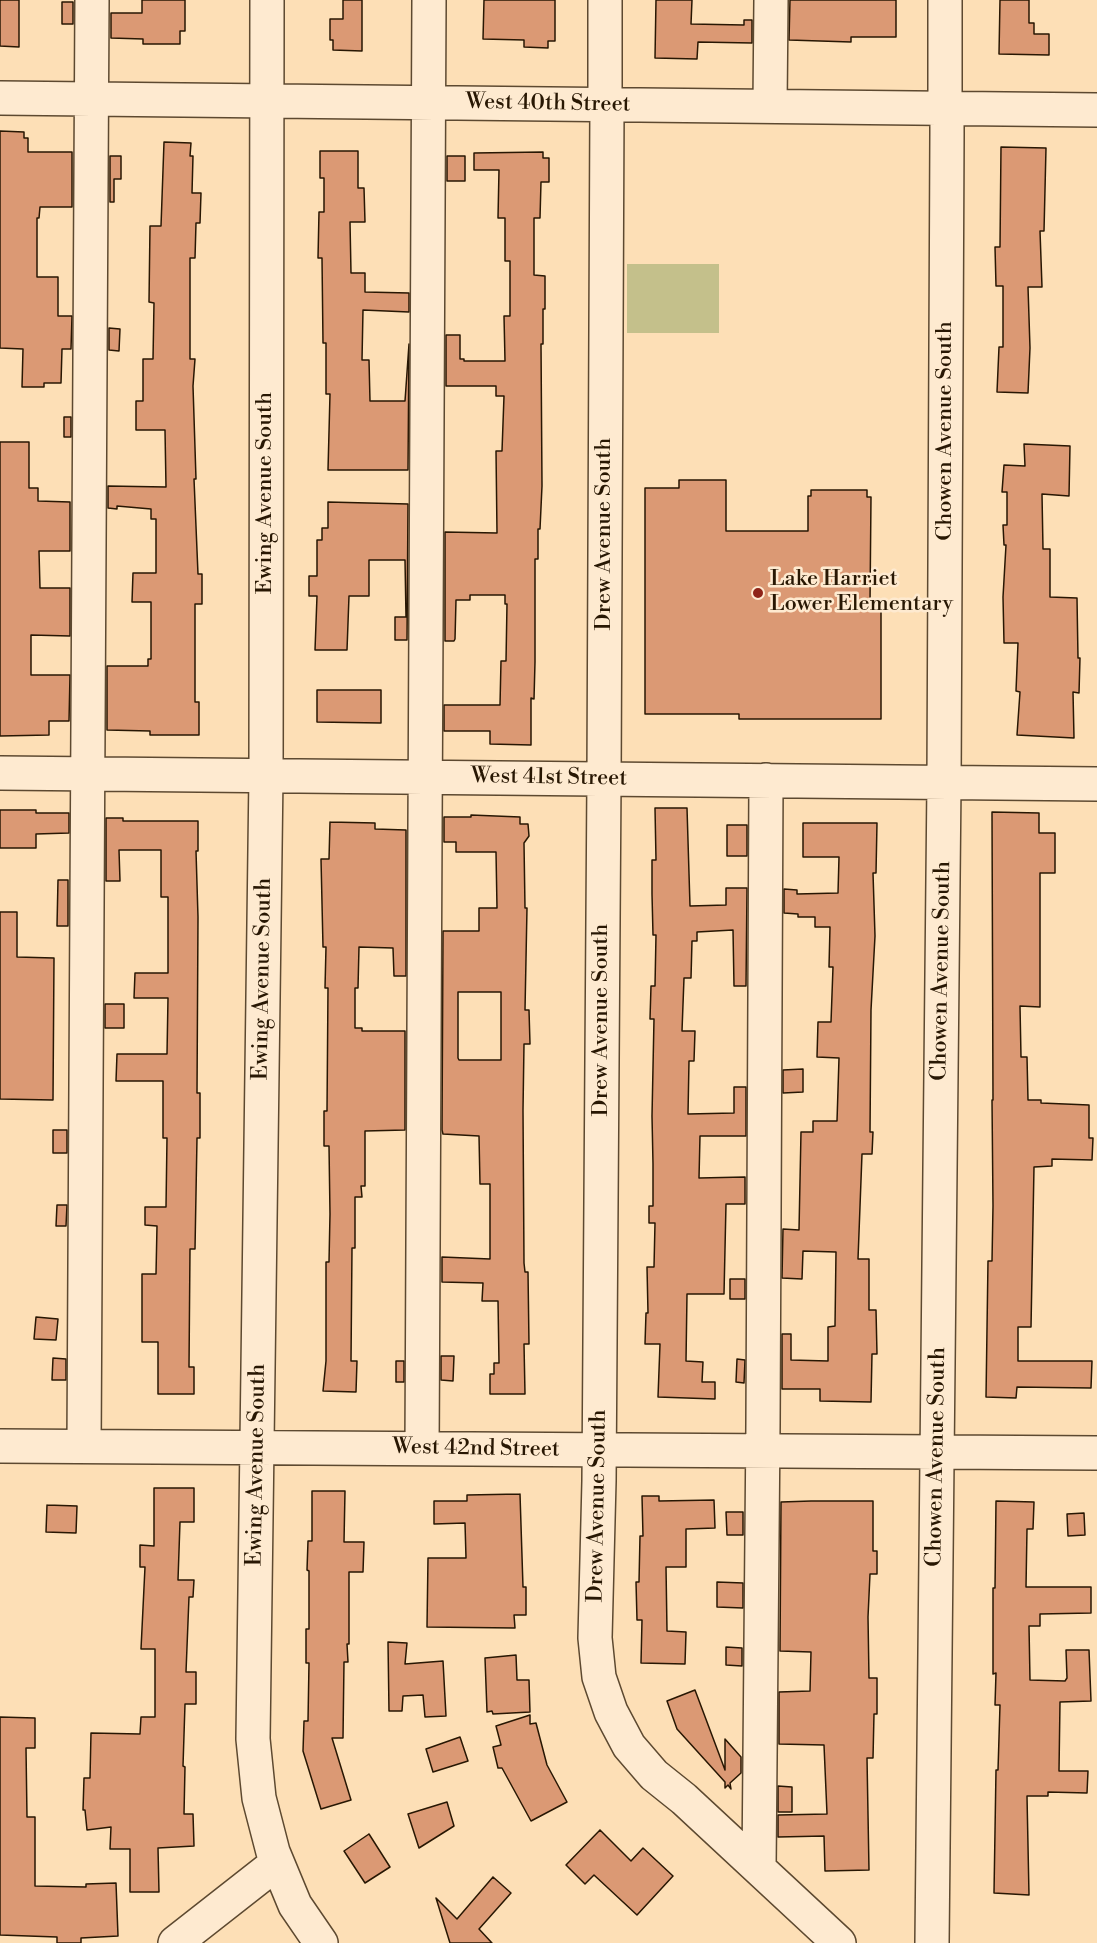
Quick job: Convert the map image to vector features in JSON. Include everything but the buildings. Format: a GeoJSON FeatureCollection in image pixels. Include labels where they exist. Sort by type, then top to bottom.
{"type":"FeatureCollection","features":[{"type":"Feature","properties":{"kind":"street"},"geometry":{"type":"LineString","coordinates":[[84,1446],[92,0]]}},
{"type":"Feature","properties":{"kind":"street","name":"Ewing Avenue South"},"geometry":{"type":"LineString","coordinates":[[267,0],[266,776],[253,1739],[259,1798],[277,1863],[295,1905],[321,1943]]}},
{"type":"Feature","properties":{"kind":"street"},"geometry":{"type":"LineString","coordinates":[[422,1448],[429,0]]}},
{"type":"Feature","properties":{"kind":"street","name":"Drew Avenue South"},"geometry":{"type":"LineString","coordinates":[[605,0],[605,97],[607,104],[604,779],[599,1450],[595,1638],[599,1677],[611,1712],[629,1746],[654,1775],[684,1799],[839,1943]]}},
{"type":"Feature","properties":{"kind":"street"},"geometry":{"type":"LineString","coordinates":[[770,106],[771,0]]}},
{"type":"Feature","properties":{"kind":"street","name":"Chowen Avenue South"},"geometry":{"type":"LineString","coordinates":[[932,1943],[944,782],[947,108],[945,102],[945,0]]}},
{"type":"Feature","properties":{"kind":"street","name":"West 40th Street"},"geometry":{"type":"LineString","coordinates":[[0,98],[1097,110]]}},
{"type":"Feature","properties":{"kind":"street","name":"West 41st Street"},"geometry":{"type":"LineString","coordinates":[[0,773],[1097,784]]}},
{"type":"Feature","properties":{"kind":"street"},"geometry":{"type":"LineString","coordinates":[[759,1868],[766,780]]}},
{"type":"Feature","properties":{"kind":"street","name":"West 42nd Street"},"geometry":{"type":"LineString","coordinates":[[0,1446],[1097,1453]]}},
{"type":"Feature","properties":{"kind":"street"},"geometry":{"type":"LineString","coordinates":[[175,1943],[277,1863]]}},
{"type":"Feature","properties":{"kind":"shaded area"},"geometry":{"type":"Polygon","coordinates":[[[627,264],[719,264],[719,333],[627,333],[627,264]]]}},
{"type":"Feature","properties":{"kind":"place","name":"Lake Harriet Lower Elementary"},"geometry":{"type":"Point","coordinates":[758,593]}}]}
